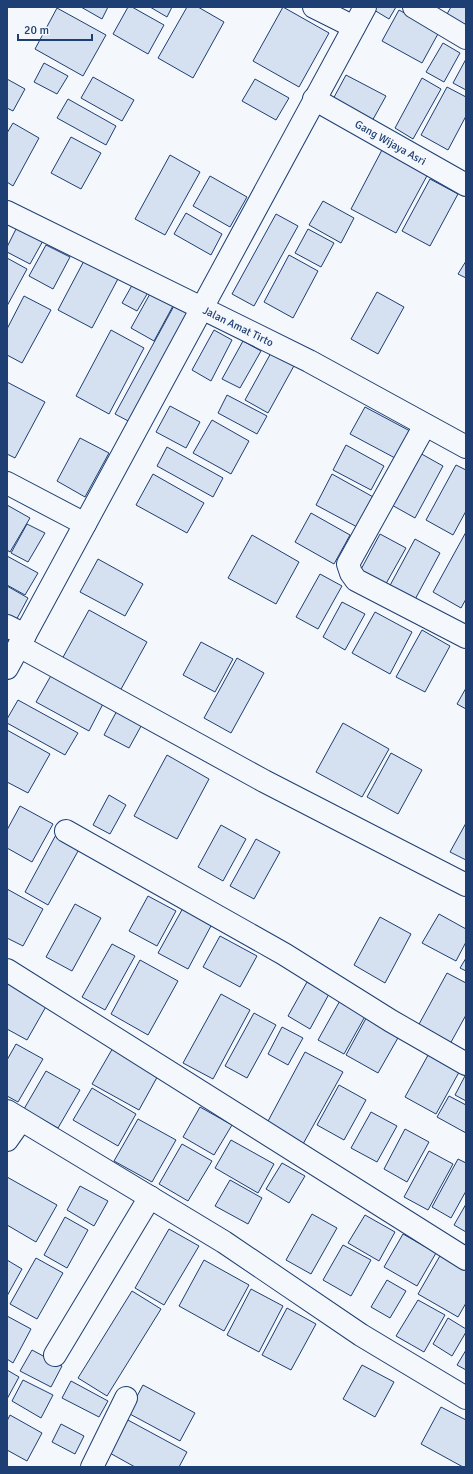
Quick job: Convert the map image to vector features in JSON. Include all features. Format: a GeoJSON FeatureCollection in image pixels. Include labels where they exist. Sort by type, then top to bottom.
{"type":"FeatureCollection","features":[{"type":"Feature","properties":{"kind":"street"},"geometry":{"type":"LineString","coordinates":[[314,7],[354,27]]}},
{"type":"Feature","properties":{"kind":"street"},"geometry":{"type":"LineString","coordinates":[[7,668],[17,636],[85,524],[201,307],[365,7]]}},
{"type":"Feature","properties":{"kind":"street"},"geometry":{"type":"LineString","coordinates":[[414,7],[466,38]]}},
{"type":"Feature","properties":{"kind":"street","name":"Gang Wijaya Asri"},"geometry":{"type":"LineString","coordinates":[[314,100],[466,185]]}},
{"type":"Feature","properties":{"kind":"street","name":"Jalan Amat Tirto"},"geometry":{"type":"LineString","coordinates":[[7,212],[309,361],[466,447]]}},
{"type":"Feature","properties":{"kind":"street"},"geometry":{"type":"LineString","coordinates":[[425,425],[348,564],[351,573],[356,580],[466,637]]}},
{"type":"Feature","properties":{"kind":"street"},"geometry":{"type":"LineString","coordinates":[[7,483],[85,524]]}},
{"type":"Feature","properties":{"kind":"street"},"geometry":{"type":"LineString","coordinates":[[17,636],[264,781],[466,885]]}},
{"type":"Feature","properties":{"kind":"street"},"geometry":{"type":"LineString","coordinates":[[66,831],[284,954],[391,1021],[466,1064]]}},
{"type":"Feature","properties":{"kind":"street"},"geometry":{"type":"LineString","coordinates":[[7,970],[466,1259]]}},
{"type":"Feature","properties":{"kind":"street"},"geometry":{"type":"LineString","coordinates":[[7,1140],[14,1116],[224,1242],[361,1335],[466,1398]]}},
{"type":"Feature","properties":{"kind":"street"},"geometry":{"type":"LineString","coordinates":[[55,1355],[150,1197]]}},
{"type":"Feature","properties":{"kind":"street"},"geometry":{"type":"LineString","coordinates":[[92,1467],[126,1398]]}},
{"type":"Feature","properties":{"kind":"building"},"geometry":{"type":"Polygon","coordinates":[[[81,7],[108,7],[102,19],[81,7]]]}},
{"type":"Feature","properties":{"kind":"building"},"geometry":{"type":"Polygon","coordinates":[[[128,7],[132,7],[164,25],[148,54],[113,34],[128,7]]]}},
{"type":"Feature","properties":{"kind":"building"},"geometry":{"type":"Polygon","coordinates":[[[150,7],[172,7],[167,17],[150,7]]]}},
{"type":"Feature","properties":{"kind":"building"},"geometry":{"type":"Polygon","coordinates":[[[187,7],[198,7],[224,22],[193,78],[158,58],[187,7]]]}},
{"type":"Feature","properties":{"kind":"building"},"geometry":{"type":"Polygon","coordinates":[[[283,7],[329,33],[299,87],[253,61],[283,7]]]}},
{"type":"Feature","properties":{"kind":"building"},"geometry":{"type":"Polygon","coordinates":[[[376,7],[396,7],[389,19],[374,10],[376,7]]]}},
{"type":"Feature","properties":{"kind":"building"},"geometry":{"type":"Polygon","coordinates":[[[451,7],[466,7],[466,25],[447,14],[451,7]]]}},
{"type":"Feature","properties":{"kind":"building"},"geometry":{"type":"Polygon","coordinates":[[[57,8],[106,35],[83,76],[35,49],[57,8]]]}},
{"type":"Feature","properties":{"kind":"building"},"geometry":{"type":"Polygon","coordinates":[[[399,10],[439,32],[422,63],[382,41],[399,10]]]}},
{"type":"Feature","properties":{"kind":"building"},"geometry":{"type":"Polygon","coordinates":[[[443,43],[460,53],[444,82],[426,72],[443,43]]]}},
{"type":"Feature","properties":{"kind":"building"},"geometry":{"type":"Polygon","coordinates":[[[466,59],[466,90],[453,83],[466,59]]]}},
{"type":"Feature","properties":{"kind":"building"},"geometry":{"type":"Polygon","coordinates":[[[44,63],[68,76],[57,94],[34,82],[44,63]]]}},
{"type":"Feature","properties":{"kind":"building"},"geometry":{"type":"Polygon","coordinates":[[[346,75],[386,96],[371,123],[332,101],[346,75]]]}},
{"type":"Feature","properties":{"kind":"building"},"geometry":{"type":"Polygon","coordinates":[[[93,77],[134,100],[122,121],[81,98],[93,77]]]}},
{"type":"Feature","properties":{"kind":"building"},"geometry":{"type":"Polygon","coordinates":[[[422,78],[441,89],[413,139],[395,128],[422,78]]]}},
{"type":"Feature","properties":{"kind":"building"},"geometry":{"type":"Polygon","coordinates":[[[7,79],[25,89],[13,111],[7,108],[7,79]]]}},
{"type":"Feature","properties":{"kind":"building"},"geometry":{"type":"Polygon","coordinates":[[[255,79],[289,98],[276,120],[242,101],[255,79]]]}},
{"type":"Feature","properties":{"kind":"building"},"geometry":{"type":"Polygon","coordinates":[[[447,87],[466,97],[466,116],[448,150],[421,135],[447,87]]]}},
{"type":"Feature","properties":{"kind":"building"},"geometry":{"type":"Polygon","coordinates":[[[68,99],[116,126],[106,145],[57,118],[68,99]]]}},
{"type":"Feature","properties":{"kind":"building"},"geometry":{"type":"Polygon","coordinates":[[[13,123],[39,138],[13,186],[7,182],[7,133],[13,123]]]}},
{"type":"Feature","properties":{"kind":"building"},"geometry":{"type":"Polygon","coordinates":[[[71,137],[101,153],[81,189],[51,173],[71,137]]]}},
{"type":"Feature","properties":{"kind":"building"},"geometry":{"type":"Polygon","coordinates":[[[383,148],[429,172],[396,233],[351,209],[383,148]]]}},
{"type":"Feature","properties":{"kind":"building"},"geometry":{"type":"Polygon","coordinates":[[[170,155],[200,172],[165,235],[135,219],[170,155]]]}},
{"type":"Feature","properties":{"kind":"building"},"geometry":{"type":"Polygon","coordinates":[[[210,176],[247,197],[230,227],[193,206],[210,176]]]}},
{"type":"Feature","properties":{"kind":"building"},"geometry":{"type":"Polygon","coordinates":[[[430,179],[458,194],[430,246],[402,231],[430,179]]]}},
{"type":"Feature","properties":{"kind":"building"},"geometry":{"type":"Polygon","coordinates":[[[323,201],[354,218],[341,243],[309,225],[323,201]]]}},
{"type":"Feature","properties":{"kind":"building"},"geometry":{"type":"Polygon","coordinates":[[[186,213],[222,234],[211,255],[174,234],[186,213]]]}},
{"type":"Feature","properties":{"kind":"building"},"geometry":{"type":"Polygon","coordinates":[[[276,214],[298,226],[254,306],[232,294],[276,214]]]}},
{"type":"Feature","properties":{"kind":"building"},"geometry":{"type":"Polygon","coordinates":[[[18,225],[44,239],[30,264],[7,252],[7,247],[18,225]]]}},
{"type":"Feature","properties":{"kind":"building"},"geometry":{"type":"Polygon","coordinates":[[[308,229],[334,243],[321,267],[295,253],[308,229]]]}},
{"type":"Feature","properties":{"kind":"building"},"geometry":{"type":"Polygon","coordinates":[[[46,245],[70,257],[53,289],[29,276],[46,245]]]}},
{"type":"Feature","properties":{"kind":"building"},"geometry":{"type":"Polygon","coordinates":[[[289,255],[318,271],[293,318],[264,302],[289,255]]]}},
{"type":"Feature","properties":{"kind":"building"},"geometry":{"type":"Polygon","coordinates":[[[86,257],[120,275],[92,328],[58,310],[86,257]]]}},
{"type":"Feature","properties":{"kind":"building"},"geometry":{"type":"Polygon","coordinates":[[[7,258],[27,269],[7,306],[7,258]]]}},
{"type":"Feature","properties":{"kind":"building"},"geometry":{"type":"Polygon","coordinates":[[[466,261],[466,278],[458,274],[466,261]]]}},
{"type":"Feature","properties":{"kind":"building"},"geometry":{"type":"Polygon","coordinates":[[[135,280],[150,289],[137,311],[122,303],[135,280]]]}},
{"type":"Feature","properties":{"kind":"building"},"geometry":{"type":"Polygon","coordinates":[[[151,292],[174,304],[154,341],[131,328],[151,292]]]}},
{"type":"Feature","properties":{"kind":"building"},"geometry":{"type":"Polygon","coordinates":[[[377,292],[404,307],[378,354],[351,339],[377,292]]]}},
{"type":"Feature","properties":{"kind":"building"},"geometry":{"type":"Polygon","coordinates":[[[24,296],[51,310],[22,363],[7,355],[7,329],[24,296]]]}},
{"type":"Feature","properties":{"kind":"building"},"geometry":{"type":"Polygon","coordinates":[[[175,304],[192,313],[132,423],[115,414],[175,304]]]}},
{"type":"Feature","properties":{"kind":"building"},"geometry":{"type":"Polygon","coordinates":[[[111,330],[144,348],[109,414],[76,396],[111,330]]]}},
{"type":"Feature","properties":{"kind":"building"},"geometry":{"type":"Polygon","coordinates":[[[214,330],[232,340],[211,381],[192,370],[214,330]]]}},
{"type":"Feature","properties":{"kind":"building"},"geometry":{"type":"Polygon","coordinates":[[[243,341],[261,351],[240,388],[222,379],[243,341]]]}},
{"type":"Feature","properties":{"kind":"building"},"geometry":{"type":"Polygon","coordinates":[[[272,351],[295,364],[268,413],[245,400],[272,351]]]}},
{"type":"Feature","properties":{"kind":"building"},"geometry":{"type":"Polygon","coordinates":[[[7,382],[45,402],[15,458],[7,454],[7,382]]]}},
{"type":"Feature","properties":{"kind":"building"},"geometry":{"type":"Polygon","coordinates":[[[227,395],[267,416],[257,434],[218,413],[227,395]]]}},
{"type":"Feature","properties":{"kind":"building"},"geometry":{"type":"Polygon","coordinates":[[[170,406],[200,422],[186,448],[156,432],[170,406]]]}},
{"type":"Feature","properties":{"kind":"building"},"geometry":{"type":"Polygon","coordinates":[[[365,407],[410,431],[395,458],[350,434],[365,407]]]}},
{"type":"Feature","properties":{"kind":"building"},"geometry":{"type":"Polygon","coordinates":[[[212,420],[249,441],[231,474],[193,453],[212,420]]]}},
{"type":"Feature","properties":{"kind":"building"},"geometry":{"type":"Polygon","coordinates":[[[80,438],[109,453],[85,497],[57,481],[80,438]]]}},
{"type":"Feature","properties":{"kind":"building"},"geometry":{"type":"Polygon","coordinates":[[[346,445],[384,466],[371,490],[333,470],[346,445]]]}},
{"type":"Feature","properties":{"kind":"building"},"geometry":{"type":"Polygon","coordinates":[[[167,447],[223,478],[213,497],[157,466],[167,447]]]}},
{"type":"Feature","properties":{"kind":"building"},"geometry":{"type":"Polygon","coordinates":[[[418,452],[443,466],[415,518],[390,504],[418,452]]]}},
{"type":"Feature","properties":{"kind":"building"},"geometry":{"type":"Polygon","coordinates":[[[456,465],[466,470],[466,511],[453,535],[426,520],[456,465]]]}},
{"type":"Feature","properties":{"kind":"building"},"geometry":{"type":"Polygon","coordinates":[[[153,474],[204,503],[187,533],[136,505],[153,474]]]}},
{"type":"Feature","properties":{"kind":"building"},"geometry":{"type":"Polygon","coordinates":[[[332,474],[375,498],[359,528],[316,505],[332,474]]]}},
{"type":"Feature","properties":{"kind":"building"},"geometry":{"type":"Polygon","coordinates":[[[7,505],[30,518],[10,552],[7,550],[7,505]]]}},
{"type":"Feature","properties":{"kind":"building"},"geometry":{"type":"Polygon","coordinates":[[[311,513],[350,535],[334,564],[295,542],[311,513]]]}},
{"type":"Feature","properties":{"kind":"building"},"geometry":{"type":"Polygon","coordinates":[[[27,524],[45,533],[28,562],[11,553],[27,524]]]}},
{"type":"Feature","properties":{"kind":"building"},"geometry":{"type":"Polygon","coordinates":[[[466,532],[466,599],[461,608],[433,592],[466,532]]]}},
{"type":"Feature","properties":{"kind":"building"},"geometry":{"type":"Polygon","coordinates":[[[380,534],[406,548],[383,589],[358,575],[380,534]]]}},
{"type":"Feature","properties":{"kind":"building"},"geometry":{"type":"Polygon","coordinates":[[[252,535],[299,562],[276,604],[228,578],[252,535]]]}},
{"type":"Feature","properties":{"kind":"building"},"geometry":{"type":"Polygon","coordinates":[[[415,539],[440,553],[412,605],[387,591],[415,539]]]}},
{"type":"Feature","properties":{"kind":"building"},"geometry":{"type":"Polygon","coordinates":[[[7,556],[38,573],[25,595],[7,585],[7,556]]]}},
{"type":"Feature","properties":{"kind":"building"},"geometry":{"type":"Polygon","coordinates":[[[98,559],[143,584],[125,616],[80,592],[98,559]]]}},
{"type":"Feature","properties":{"kind":"building"},"geometry":{"type":"Polygon","coordinates":[[[320,574],[342,586],[318,629],[296,617],[320,574]]]}},
{"type":"Feature","properties":{"kind":"building"},"geometry":{"type":"Polygon","coordinates":[[[7,586],[28,598],[13,626],[7,623],[7,586]]]}},
{"type":"Feature","properties":{"kind":"building"},"geometry":{"type":"Polygon","coordinates":[[[342,602],[365,614],[345,650],[323,637],[342,602]]]}},
{"type":"Feature","properties":{"kind":"building"},"geometry":{"type":"Polygon","coordinates":[[[89,610],[147,642],[120,691],[62,659],[89,610]]]}},
{"type":"Feature","properties":{"kind":"building"},"geometry":{"type":"Polygon","coordinates":[[[375,612],[412,632],[390,674],[352,653],[375,612]]]}},
{"type":"Feature","properties":{"kind":"building"},"geometry":{"type":"Polygon","coordinates":[[[422,630],[450,646],[425,692],[396,677],[422,630]]]}},
{"type":"Feature","properties":{"kind":"building"},"geometry":{"type":"Polygon","coordinates":[[[201,642],[233,659],[215,692],[183,675],[201,642]]]}},
{"type":"Feature","properties":{"kind":"building"},"geometry":{"type":"Polygon","coordinates":[[[237,658],[264,673],[231,733],[204,718],[237,658]]]}},
{"type":"Feature","properties":{"kind":"building"},"geometry":{"type":"Polygon","coordinates":[[[53,672],[105,700],[89,731],[36,702],[53,672]]]}},
{"type":"Feature","properties":{"kind":"building"},"geometry":{"type":"Polygon","coordinates":[[[466,688],[466,709],[457,704],[466,688]]]}},
{"type":"Feature","properties":{"kind":"building"},"geometry":{"type":"Polygon","coordinates":[[[18,700],[78,733],[65,755],[7,723],[7,719],[18,700]]]}},
{"type":"Feature","properties":{"kind":"building"},"geometry":{"type":"Polygon","coordinates":[[[120,705],[145,719],[129,748],[104,735],[120,705]]]}},
{"type":"Feature","properties":{"kind":"building"},"geometry":{"type":"Polygon","coordinates":[[[343,723],[389,749],[362,797],[316,772],[343,723]]]}},
{"type":"Feature","properties":{"kind":"building"},"geometry":{"type":"Polygon","coordinates":[[[7,730],[50,754],[28,793],[7,782],[7,730]]]}},
{"type":"Feature","properties":{"kind":"building"},"geometry":{"type":"Polygon","coordinates":[[[391,753],[422,770],[398,814],[367,797],[391,753]]]}},
{"type":"Feature","properties":{"kind":"building"},"geometry":{"type":"Polygon","coordinates":[[[167,755],[209,779],[177,839],[134,816],[167,755]]]}},
{"type":"Feature","properties":{"kind":"building"},"geometry":{"type":"Polygon","coordinates":[[[109,795],[126,805],[110,834],[93,825],[109,795]]]}},
{"type":"Feature","properties":{"kind":"building"},"geometry":{"type":"Polygon","coordinates":[[[20,806],[53,824],[32,862],[7,848],[7,830],[20,806]]]}},
{"type":"Feature","properties":{"kind":"building"},"geometry":{"type":"Polygon","coordinates":[[[466,823],[466,860],[450,852],[466,823]]]}},
{"type":"Feature","properties":{"kind":"building"},"geometry":{"type":"Polygon","coordinates":[[[221,825],[246,839],[223,881],[198,867],[221,825]]]}},
{"type":"Feature","properties":{"kind":"building"},"geometry":{"type":"Polygon","coordinates":[[[58,831],[82,844],[48,905],[25,892],[58,831]]]}},
{"type":"Feature","properties":{"kind":"building"},"geometry":{"type":"Polygon","coordinates":[[[256,839],[280,852],[254,899],[230,886],[256,839]]]}},
{"type":"Feature","properties":{"kind":"building"},"geometry":{"type":"Polygon","coordinates":[[[7,889],[43,909],[23,946],[7,938],[7,889]]]}},
{"type":"Feature","properties":{"kind":"building"},"geometry":{"type":"Polygon","coordinates":[[[148,896],[176,911],[157,946],[129,931],[148,896]]]}},
{"type":"Feature","properties":{"kind":"building"},"geometry":{"type":"Polygon","coordinates":[[[75,904],[101,918],[72,971],[46,957],[75,904]]]}},
{"type":"Feature","properties":{"kind":"building"},"geometry":{"type":"Polygon","coordinates":[[[183,908],[212,924],[188,969],[158,953],[183,908]]]}},
{"type":"Feature","properties":{"kind":"building"},"geometry":{"type":"Polygon","coordinates":[[[439,914],[466,929],[466,942],[456,961],[422,943],[439,914]]]}},
{"type":"Feature","properties":{"kind":"building"},"geometry":{"type":"Polygon","coordinates":[[[380,917],[411,934],[385,983],[354,965],[380,917]]]}},
{"type":"Feature","properties":{"kind":"building"},"geometry":{"type":"Polygon","coordinates":[[[220,936],[257,956],[240,987],[203,967],[220,936]]]}},
{"type":"Feature","properties":{"kind":"building"},"geometry":{"type":"Polygon","coordinates":[[[112,944],[135,956],[105,1010],[82,997],[112,944]]]}},
{"type":"Feature","properties":{"kind":"building"},"geometry":{"type":"Polygon","coordinates":[[[466,958],[466,971],[460,968],[466,958]]]}},
{"type":"Feature","properties":{"kind":"building"},"geometry":{"type":"Polygon","coordinates":[[[140,960],[178,981],[148,1035],[111,1014],[140,960]]]}},
{"type":"Feature","properties":{"kind":"building"},"geometry":{"type":"Polygon","coordinates":[[[447,973],[466,983],[466,1015],[450,1044],[418,1026],[447,973]]]}},
{"type":"Feature","properties":{"kind":"building"},"geometry":{"type":"Polygon","coordinates":[[[7,979],[48,1003],[27,1040],[7,1029],[7,979]]]}},
{"type":"Feature","properties":{"kind":"building"},"geometry":{"type":"Polygon","coordinates":[[[307,982],[329,994],[310,1029],[288,1016],[307,982]]]}},
{"type":"Feature","properties":{"kind":"building"},"geometry":{"type":"Polygon","coordinates":[[[221,994],[250,1010],[213,1079],[183,1063],[221,994]]]}},
{"type":"Feature","properties":{"kind":"building"},"geometry":{"type":"Polygon","coordinates":[[[342,997],[368,1011],[344,1054],[318,1040],[342,997]]]}},
{"type":"Feature","properties":{"kind":"building"},"geometry":{"type":"Polygon","coordinates":[[[370,1011],[403,1029],[378,1073],[346,1055],[370,1011]]]}},
{"type":"Feature","properties":{"kind":"building"},"geometry":{"type":"Polygon","coordinates":[[[254,1013],[276,1025],[247,1078],[225,1066],[254,1013]]]}},
{"type":"Feature","properties":{"kind":"building"},"geometry":{"type":"Polygon","coordinates":[[[282,1027],[303,1038],[288,1065],[268,1054],[282,1027]]]}},
{"type":"Feature","properties":{"kind":"building"},"geometry":{"type":"Polygon","coordinates":[[[16,1044],[43,1059],[18,1102],[7,1096],[7,1060],[16,1044]]]}},
{"type":"Feature","properties":{"kind":"building"},"geometry":{"type":"Polygon","coordinates":[[[114,1046],[160,1072],[139,1110],[92,1084],[114,1046]]]}},
{"type":"Feature","properties":{"kind":"building"},"geometry":{"type":"Polygon","coordinates":[[[432,1048],[463,1065],[436,1114],[405,1097],[432,1048]]]}},
{"type":"Feature","properties":{"kind":"building"},"geometry":{"type":"Polygon","coordinates":[[[305,1052],[343,1072],[303,1144],[267,1123],[305,1052]]]}},
{"type":"Feature","properties":{"kind":"building"},"geometry":{"type":"Polygon","coordinates":[[[46,1071],[80,1090],[58,1128],[24,1109],[46,1071]]]}},
{"type":"Feature","properties":{"kind":"building"},"geometry":{"type":"Polygon","coordinates":[[[466,1074],[466,1101],[455,1095],[466,1074]]]}},
{"type":"Feature","properties":{"kind":"building"},"geometry":{"type":"Polygon","coordinates":[[[339,1085],[366,1100],[344,1140],[317,1125],[339,1085]]]}},
{"type":"Feature","properties":{"kind":"building"},"geometry":{"type":"Polygon","coordinates":[[[92,1088],[136,1114],[118,1146],[73,1120],[92,1088]]]}},
{"type":"Feature","properties":{"kind":"building"},"geometry":{"type":"Polygon","coordinates":[[[449,1096],[466,1105],[466,1133],[437,1117],[449,1096]]]}},
{"type":"Feature","properties":{"kind":"building"},"geometry":{"type":"Polygon","coordinates":[[[200,1107],[232,1125],[214,1155],[183,1137],[200,1107]]]}},
{"type":"Feature","properties":{"kind":"building"},"geometry":{"type":"Polygon","coordinates":[[[371,1112],[397,1126],[377,1162],[351,1148],[371,1112]]]}},
{"type":"Feature","properties":{"kind":"building"},"geometry":{"type":"Polygon","coordinates":[[[138,1119],[176,1140],[152,1182],[114,1161],[138,1119]]]}},
{"type":"Feature","properties":{"kind":"building"},"geometry":{"type":"Polygon","coordinates":[[[405,1129],[429,1142],[407,1182],[384,1169],[405,1129]]]}},
{"type":"Feature","properties":{"kind":"building"},"geometry":{"type":"Polygon","coordinates":[[[231,1140],[274,1164],[258,1193],[215,1168],[231,1140]]]}},
{"type":"Feature","properties":{"kind":"building"},"geometry":{"type":"Polygon","coordinates":[[[182,1144],[212,1161],[188,1201],[159,1184],[182,1144]]]}},
{"type":"Feature","properties":{"kind":"building"},"geometry":{"type":"Polygon","coordinates":[[[429,1151],[453,1164],[428,1210],[404,1197],[429,1151]]]}},
{"type":"Feature","properties":{"kind":"building"},"geometry":{"type":"Polygon","coordinates":[[[458,1159],[466,1163],[466,1191],[451,1218],[432,1207],[458,1159]]]}},
{"type":"Feature","properties":{"kind":"building"},"geometry":{"type":"Polygon","coordinates":[[[282,1163],[305,1176],[289,1203],[266,1189],[282,1163]]]}},
{"type":"Feature","properties":{"kind":"building"},"geometry":{"type":"Polygon","coordinates":[[[7,1177],[57,1205],[36,1242],[7,1225],[7,1177]]]}},
{"type":"Feature","properties":{"kind":"building"},"geometry":{"type":"Polygon","coordinates":[[[230,1180],[262,1198],[248,1224],[215,1206],[230,1180]]]}},
{"type":"Feature","properties":{"kind":"building"},"geometry":{"type":"Polygon","coordinates":[[[80,1186],[108,1201],[94,1226],[67,1210],[80,1186]]]}},
{"type":"Feature","properties":{"kind":"building"},"geometry":{"type":"Polygon","coordinates":[[[466,1204],[466,1232],[454,1225],[466,1204]]]}},
{"type":"Feature","properties":{"kind":"building"},"geometry":{"type":"Polygon","coordinates":[[[312,1214],[337,1228],[311,1274],[286,1260],[312,1214]]]}},
{"type":"Feature","properties":{"kind":"building"},"geometry":{"type":"Polygon","coordinates":[[[365,1215],[395,1232],[379,1261],[348,1243],[365,1215]]]}},
{"type":"Feature","properties":{"kind":"building"},"geometry":{"type":"Polygon","coordinates":[[[65,1217],[88,1230],[67,1268],[44,1255],[65,1217]]]}},
{"type":"Feature","properties":{"kind":"building"},"geometry":{"type":"Polygon","coordinates":[[[169,1229],[199,1246],[164,1305],[135,1288],[169,1229]]]}},
{"type":"Feature","properties":{"kind":"building"},"geometry":{"type":"Polygon","coordinates":[[[403,1234],[436,1253],[417,1286],[384,1267],[403,1234]]]}},
{"type":"Feature","properties":{"kind":"building"},"geometry":{"type":"Polygon","coordinates":[[[343,1245],[371,1260],[351,1296],[323,1280],[343,1245]]]}},
{"type":"Feature","properties":{"kind":"building"},"geometry":{"type":"Polygon","coordinates":[[[441,1254],[466,1269],[466,1303],[458,1317],[418,1294],[441,1254]]]}},
{"type":"Feature","properties":{"kind":"building"},"geometry":{"type":"Polygon","coordinates":[[[36,1258],[63,1273],[37,1319],[10,1304],[36,1258]]]}},
{"type":"Feature","properties":{"kind":"building"},"geometry":{"type":"Polygon","coordinates":[[[7,1260],[22,1269],[7,1296],[7,1260]]]}},
{"type":"Feature","properties":{"kind":"building"},"geometry":{"type":"Polygon","coordinates":[[[204,1260],[249,1285],[224,1331],[179,1306],[204,1260]]]}},
{"type":"Feature","properties":{"kind":"building"},"geometry":{"type":"Polygon","coordinates":[[[387,1280],[406,1291],[390,1318],[371,1307],[387,1280]]]}},
{"type":"Feature","properties":{"kind":"building"},"geometry":{"type":"Polygon","coordinates":[[[251,1289],[283,1306],[259,1352],[227,1335],[251,1289]]]}},
{"type":"Feature","properties":{"kind":"building"},"geometry":{"type":"Polygon","coordinates":[[[132,1291],[161,1309],[107,1396],[78,1378],[132,1291]]]}},
{"type":"Feature","properties":{"kind":"building"},"geometry":{"type":"Polygon","coordinates":[[[418,1300],[445,1315],[424,1352],[396,1336],[418,1300]]]}},
{"type":"Feature","properties":{"kind":"building"},"geometry":{"type":"Polygon","coordinates":[[[287,1308],[316,1324],[291,1370],[262,1355],[287,1308]]]}},
{"type":"Feature","properties":{"kind":"building"},"geometry":{"type":"Polygon","coordinates":[[[7,1316],[31,1329],[13,1363],[7,1359],[7,1316]]]}},
{"type":"Feature","properties":{"kind":"building"},"geometry":{"type":"Polygon","coordinates":[[[448,1318],[466,1329],[466,1332],[452,1356],[433,1344],[448,1318]]]}},
{"type":"Feature","properties":{"kind":"building"},"geometry":{"type":"Polygon","coordinates":[[[32,1350],[62,1366],[51,1387],[20,1371],[32,1350]]]}},
{"type":"Feature","properties":{"kind":"building"},"geometry":{"type":"Polygon","coordinates":[[[466,1350],[466,1370],[457,1365],[466,1350]]]}},
{"type":"Feature","properties":{"kind":"building"},"geometry":{"type":"Polygon","coordinates":[[[362,1365],[394,1382],[375,1417],[343,1399],[362,1365]]]}},
{"type":"Feature","properties":{"kind":"building"},"geometry":{"type":"Polygon","coordinates":[[[7,1370],[19,1377],[7,1399],[7,1370]]]}},
{"type":"Feature","properties":{"kind":"building"},"geometry":{"type":"Polygon","coordinates":[[[23,1380],[53,1395],[41,1418],[12,1401],[23,1380]]]}},
{"type":"Feature","properties":{"kind":"building"},"geometry":{"type":"Polygon","coordinates":[[[71,1381],[108,1401],[99,1417],[62,1398],[71,1381]]]}},
{"type":"Feature","properties":{"kind":"building"},"geometry":{"type":"Polygon","coordinates":[[[143,1385],[195,1413],[180,1441],[128,1413],[143,1385]]]}},
{"type":"Feature","properties":{"kind":"building"},"geometry":{"type":"Polygon","coordinates":[[[441,1407],[466,1420],[466,1467],[463,1467],[421,1444],[441,1407]]]}},
{"type":"Feature","properties":{"kind":"building"},"geometry":{"type":"Polygon","coordinates":[[[10,1415],[42,1433],[27,1461],[7,1450],[7,1421],[10,1415]]]}},
{"type":"Feature","properties":{"kind":"building"},"geometry":{"type":"Polygon","coordinates":[[[126,1419],[187,1452],[179,1467],[135,1467],[108,1452],[126,1419]]]}},
{"type":"Feature","properties":{"kind":"building"},"geometry":{"type":"Polygon","coordinates":[[[61,1424],[84,1436],[75,1454],[52,1442],[61,1424]]]}}]}
